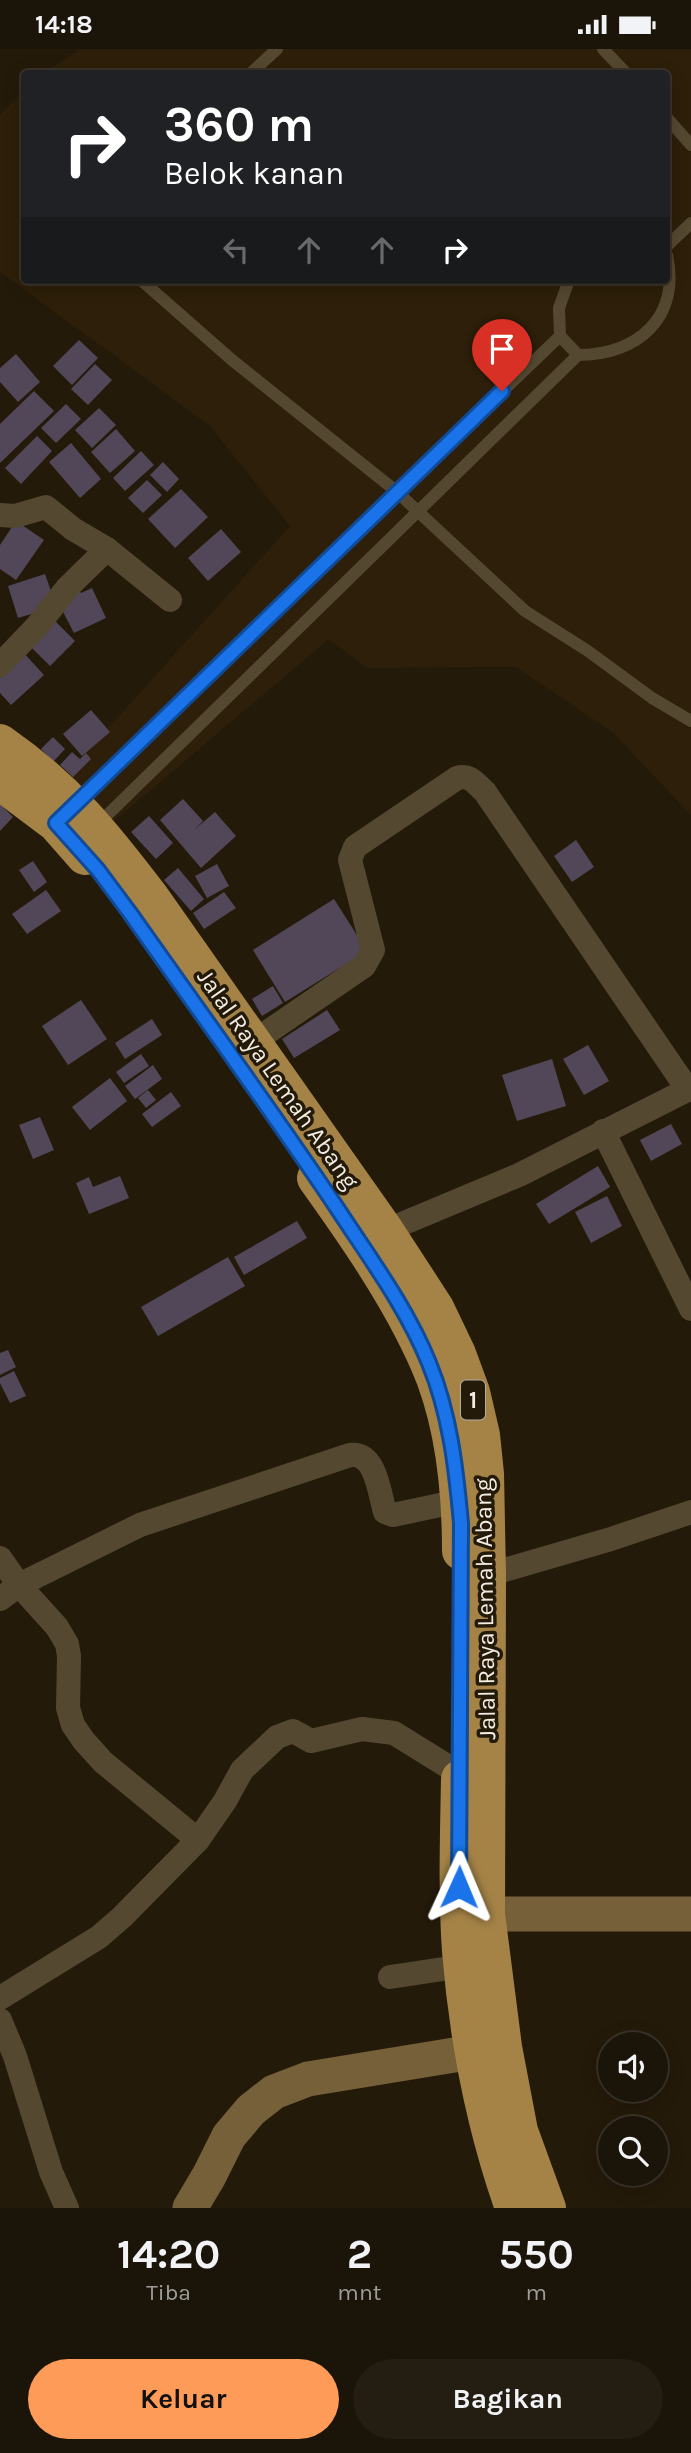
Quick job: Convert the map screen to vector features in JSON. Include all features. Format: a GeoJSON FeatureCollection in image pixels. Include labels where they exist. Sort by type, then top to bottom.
{"type":"FeatureCollection","features":[{"type":"Feature","properties":{"kind":"highway","name":"Jalal Raya Lemah Abang"},"geometry":{"type":"LineString","coordinates":[[0,743],[24,760],[75,824],[150,897],[385,1231],[435,1308],[457,1354],[471,1392],[481,1435],[485,1474],[486,1914],[492,2136],[514,2208]]}},
{"type":"Feature","properties":{"kind":"highway","name":"Jalal Raya Lemah Abang"},"geometry":{"type":"LineString","coordinates":[[0,781],[75,824],[98,870],[321,1185],[402,1309],[429,1362],[445,1408],[456,1465],[461,1523],[459,1887],[463,1966],[488,2049],[547,2208]]}},
{"type":"Feature","properties":{"kind":"street"},"geometry":{"type":"LineString","coordinates":[[0,515],[15,516],[46,507],[73,529],[107,549],[170,600]]}},
{"type":"Feature","properties":{"kind":"street"},"geometry":{"type":"LineString","coordinates":[[0,665],[38,625],[68,587],[107,549]]}},
{"type":"Feature","properties":{"kind":"street"},"geometry":{"type":"LineString","coordinates":[[253,1042],[338,986],[364,967],[369,959],[373,950],[350,860],[355,847],[457,778],[463,776],[472,779],[485,792],[690,1089],[519,1175],[385,1231]]}},
{"type":"Feature","properties":{"kind":"street"},"geometry":{"type":"LineString","coordinates":[[603,1131],[691,1309]]}},
{"type":"Feature","properties":{"kind":"street"},"geometry":{"type":"LineString","coordinates":[[9,1592],[140,1525],[350,1455],[363,1457],[371,1463],[385,1511],[393,1515],[459,1501]]}},
{"type":"Feature","properties":{"kind":"street"},"geometry":{"type":"LineString","coordinates":[[487,1574],[611,1539],[691,1512]]}},
{"type":"Feature","properties":{"kind":"street"},"geometry":{"type":"LineString","coordinates":[[0,1558],[9,1592],[57,1627],[67,1644],[68,1708],[73,1725],[84,1741],[103,1762],[198,1840]]}},
{"type":"Feature","properties":{"kind":"street"},"geometry":{"type":"LineString","coordinates":[[0,1998],[99,1937],[198,1840],[225,1801],[242,1770],[277,1737],[293,1731],[311,1741],[362,1729],[394,1733],[460,1774]]}},
{"type":"Feature","properties":{"kind":"street"},"geometry":{"type":"LineString","coordinates":[[486,1914],[691,1914]]}},
{"type":"Feature","properties":{"kind":"street"},"geometry":{"type":"LineString","coordinates":[[390,1977],[463,1966]]}},
{"type":"Feature","properties":{"kind":"street"},"geometry":{"type":"LineString","coordinates":[[0,2020],[15,2056],[51,2172],[67,2208]]}},
{"type":"Feature","properties":{"kind":"street"},"geometry":{"type":"LineString","coordinates":[[190,2208],[229,2136],[251,2111],[274,2092],[308,2079],[488,2049]]}},
{"type":"Feature","properties":{"kind":"lane"},"geometry":{"type":"LineString","coordinates":[[254,70],[277,49]]}},
{"type":"Feature","properties":{"kind":"lane"},"geometry":{"type":"LineString","coordinates":[[603,49],[623,70]]}},
{"type":"Feature","properties":{"kind":"lane"},"geometry":{"type":"LineString","coordinates":[[670,121],[691,145]]}},
{"type":"Feature","properties":{"kind":"lane"},"geometry":{"type":"LineString","coordinates":[[670,243],[691,223]]}},
{"type":"Feature","properties":{"kind":"lane"},"geometry":{"type":"LineString","coordinates":[[146,284],[232,360],[396,491],[525,611],[588,651],[652,698],[691,721]]}},
{"type":"Feature","properties":{"kind":"lane"},"geometry":{"type":"LineString","coordinates":[[568,284],[559,308],[560,336],[578,355]]}},
{"type":"Feature","properties":{"kind":"lane"},"geometry":{"type":"LineString","coordinates":[[75,824],[417,512],[578,355],[619,351],[637,341],[652,326],[663,309],[669,284]]}},
{"type":"Feature","properties":{"kind":"lane"},"geometry":{"type":"LineString","coordinates":[[75,824],[396,491],[560,336]]}},
{"type":"Feature","properties":{"kind":"shaded area"},"geometry":{"type":"Polygon","coordinates":[[[81,49],[691,49],[691,815],[612,732],[516,667],[367,668],[329,639],[107,827],[64,777],[290,526],[209,425],[0,272],[0,115],[21,93],[21,284],[670,284],[670,70],[48,70],[81,49]]]}},
{"type":"Feature","properties":{"kind":"building"},"geometry":{"type":"Polygon","coordinates":[[[79,340],[98,358],[72,385],[53,366],[79,340]]]}},
{"type":"Feature","properties":{"kind":"building"},"geometry":{"type":"Polygon","coordinates":[[[16,354],[40,382],[18,402],[0,382],[0,368],[16,354]]]}},
{"type":"Feature","properties":{"kind":"building"},"geometry":{"type":"Polygon","coordinates":[[[95,364],[112,380],[88,405],[71,389],[95,364]]]}},
{"type":"Feature","properties":{"kind":"building"},"geometry":{"type":"Polygon","coordinates":[[[34,391],[54,411],[0,463],[0,424],[34,391]]]}},
{"type":"Feature","properties":{"kind":"building"},"geometry":{"type":"Polygon","coordinates":[[[66,404],[81,419],[56,443],[41,428],[66,404]]]}},
{"type":"Feature","properties":{"kind":"building"},"geometry":{"type":"Polygon","coordinates":[[[99,408],[116,425],[92,448],[75,430],[99,408]]]}},
{"type":"Feature","properties":{"kind":"building"},"geometry":{"type":"Polygon","coordinates":[[[116,429],[135,451],[110,473],[91,452],[116,429]]]}},
{"type":"Feature","properties":{"kind":"building"},"geometry":{"type":"Polygon","coordinates":[[[37,436],[52,451],[21,484],[5,468],[37,436]]]}},
{"type":"Feature","properties":{"kind":"building"},"geometry":{"type":"Polygon","coordinates":[[[71,443],[101,479],[80,498],[49,462],[71,443]]]}},
{"type":"Feature","properties":{"kind":"building"},"geometry":{"type":"Polygon","coordinates":[[[141,451],[154,465],[125,491],[113,478],[141,451]]]}},
{"type":"Feature","properties":{"kind":"building"},"geometry":{"type":"Polygon","coordinates":[[[163,462],[179,479],[167,492],[150,475],[163,462]]]}},
{"type":"Feature","properties":{"kind":"building"},"geometry":{"type":"Polygon","coordinates":[[[147,480],[162,495],[143,513],[128,498],[147,480]]]}},
{"type":"Feature","properties":{"kind":"building"},"geometry":{"type":"Polygon","coordinates":[[[181,489],[208,517],[175,548],[148,519],[181,489]]]}},
{"type":"Feature","properties":{"kind":"building"},"geometry":{"type":"Polygon","coordinates":[[[16,521],[44,540],[16,580],[0,569],[0,545],[16,521]]]}},
{"type":"Feature","properties":{"kind":"building"},"geometry":{"type":"Polygon","coordinates":[[[221,529],[241,552],[208,581],[188,558],[221,529]]]}},
{"type":"Feature","properties":{"kind":"building"},"geometry":{"type":"Polygon","coordinates":[[[45,574],[53,597],[48,609],[18,618],[8,586],[45,574]]]}},
{"type":"Feature","properties":{"kind":"building"},"geometry":{"type":"Polygon","coordinates":[[[78,588],[81,593],[92,588],[106,618],[74,633],[59,604],[78,588]]]}},
{"type":"Feature","properties":{"kind":"building"},"geometry":{"type":"Polygon","coordinates":[[[52,618],[75,641],[50,666],[27,643],[52,618]]]}},
{"type":"Feature","properties":{"kind":"building"},"geometry":{"type":"Polygon","coordinates":[[[20,649],[44,675],[11,705],[0,693],[0,678],[20,649]]]}},
{"type":"Feature","properties":{"kind":"building"},"geometry":{"type":"Polygon","coordinates":[[[91,710],[110,732],[82,756],[63,734],[91,710]]]}},
{"type":"Feature","properties":{"kind":"building"},"geometry":{"type":"Polygon","coordinates":[[[53,737],[65,749],[53,762],[41,749],[53,737]]]}},
{"type":"Feature","properties":{"kind":"building"},"geometry":{"type":"Polygon","coordinates":[[[72,752],[80,759],[86,753],[91,759],[73,777],[60,765],[72,752]]]}},
{"type":"Feature","properties":{"kind":"building"},"geometry":{"type":"Polygon","coordinates":[[[183,799],[203,821],[194,830],[215,812],[236,836],[201,868],[160,820],[183,799]]]}},
{"type":"Feature","properties":{"kind":"building"},"geometry":{"type":"Polygon","coordinates":[[[0,804],[13,817],[0,831],[0,804]]]}},
{"type":"Feature","properties":{"kind":"building"},"geometry":{"type":"Polygon","coordinates":[[[149,816],[173,843],[156,859],[131,832],[149,816]]]}},
{"type":"Feature","properties":{"kind":"building"},"geometry":{"type":"Polygon","coordinates":[[[576,840],[594,867],[572,882],[554,856],[576,840]]]}},
{"type":"Feature","properties":{"kind":"building"},"geometry":{"type":"Polygon","coordinates":[[[33,861],[47,882],[34,892],[19,870],[33,861]]]}},
{"type":"Feature","properties":{"kind":"building"},"geometry":{"type":"Polygon","coordinates":[[[217,864],[229,886],[207,898],[195,876],[217,864]]]}},
{"type":"Feature","properties":{"kind":"building"},"geometry":{"type":"Polygon","coordinates":[[[178,868],[204,899],[191,911],[164,880],[178,868]]]}},
{"type":"Feature","properties":{"kind":"building"},"geometry":{"type":"Polygon","coordinates":[[[46,890],[61,911],[27,934],[12,914],[46,890]]]}},
{"type":"Feature","properties":{"kind":"building"},"geometry":{"type":"Polygon","coordinates":[[[224,892],[236,908],[204,929],[193,913],[224,892]]]}},
{"type":"Feature","properties":{"kind":"building"},"geometry":{"type":"Polygon","coordinates":[[[334,899],[367,951],[285,1002],[253,950],[334,899]]]}},
{"type":"Feature","properties":{"kind":"building"},"geometry":{"type":"Polygon","coordinates":[[[273,986],[283,1003],[262,1016],[252,999],[273,986]]]}},
{"type":"Feature","properties":{"kind":"building"},"geometry":{"type":"Polygon","coordinates":[[[81,1000],[107,1039],[68,1065],[42,1026],[81,1000]]]}},
{"type":"Feature","properties":{"kind":"building"},"geometry":{"type":"Polygon","coordinates":[[[327,1010],[340,1030],[294,1058],[282,1039],[327,1010]]]}},
{"type":"Feature","properties":{"kind":"building"},"geometry":{"type":"Polygon","coordinates":[[[152,1019],[162,1035],[125,1059],[115,1043],[152,1019]]]}},
{"type":"Feature","properties":{"kind":"building"},"geometry":{"type":"Polygon","coordinates":[[[588,1045],[609,1081],[584,1095],[563,1059],[588,1045]]]}},
{"type":"Feature","properties":{"kind":"building"},"geometry":{"type":"Polygon","coordinates":[[[141,1054],[149,1066],[124,1083],[116,1072],[141,1054]]]}},
{"type":"Feature","properties":{"kind":"building"},"geometry":{"type":"Polygon","coordinates":[[[552,1059],[566,1106],[517,1121],[502,1075],[552,1059]]]}},
{"type":"Feature","properties":{"kind":"building"},"geometry":{"type":"Polygon","coordinates":[[[153,1065],[162,1079],[135,1099],[125,1086],[153,1065]]]}},
{"type":"Feature","properties":{"kind":"building"},"geometry":{"type":"Polygon","coordinates":[[[110,1078],[127,1101],[90,1130],[72,1107],[110,1078]]]}},
{"type":"Feature","properties":{"kind":"building"},"geometry":{"type":"Polygon","coordinates":[[[148,1090],[156,1100],[146,1108],[138,1098],[148,1090]]]}},
{"type":"Feature","properties":{"kind":"building"},"geometry":{"type":"Polygon","coordinates":[[[171,1092],[181,1106],[152,1127],[142,1114],[171,1092]]]}},
{"type":"Feature","properties":{"kind":"building"},"geometry":{"type":"Polygon","coordinates":[[[40,1117],[54,1150],[33,1159],[19,1125],[40,1117]]]}},
{"type":"Feature","properties":{"kind":"building"},"geometry":{"type":"Polygon","coordinates":[[[671,1124],[682,1144],[651,1161],[640,1140],[671,1124]]]}},
{"type":"Feature","properties":{"kind":"building"},"geometry":{"type":"Polygon","coordinates":[[[598,1166],[610,1187],[549,1224],[536,1204],[598,1166]]]}},
{"type":"Feature","properties":{"kind":"building"},"geometry":{"type":"Polygon","coordinates":[[[120,1176],[129,1198],[89,1214],[76,1183],[89,1177],[93,1187],[120,1176]]]}},
{"type":"Feature","properties":{"kind":"building"},"geometry":{"type":"Polygon","coordinates":[[[607,1196],[622,1226],[591,1243],[575,1212],[607,1196]]]}},
{"type":"Feature","properties":{"kind":"building"},"geometry":{"type":"Polygon","coordinates":[[[297,1221],[307,1238],[244,1275],[234,1257],[297,1221]]]}},
{"type":"Feature","properties":{"kind":"building"},"geometry":{"type":"Polygon","coordinates":[[[228,1257],[245,1286],[158,1336],[141,1307],[228,1257]]]}},
{"type":"Feature","properties":{"kind":"building"},"geometry":{"type":"Polygon","coordinates":[[[8,1350],[16,1367],[0,1375],[0,1353],[8,1350]]]}},
{"type":"Feature","properties":{"kind":"building"},"geometry":{"type":"Polygon","coordinates":[[[14,1371],[26,1396],[10,1403],[0,1378],[14,1371]]]}},
{"type":"Feature","properties":{"kind":"route"},"geometry":{"type":"LineString","coordinates":[[459,1887],[461,1523],[456,1465],[445,1408],[429,1362],[402,1309],[321,1185],[130,913],[98,870],[56,823],[502,391]]}}]}
